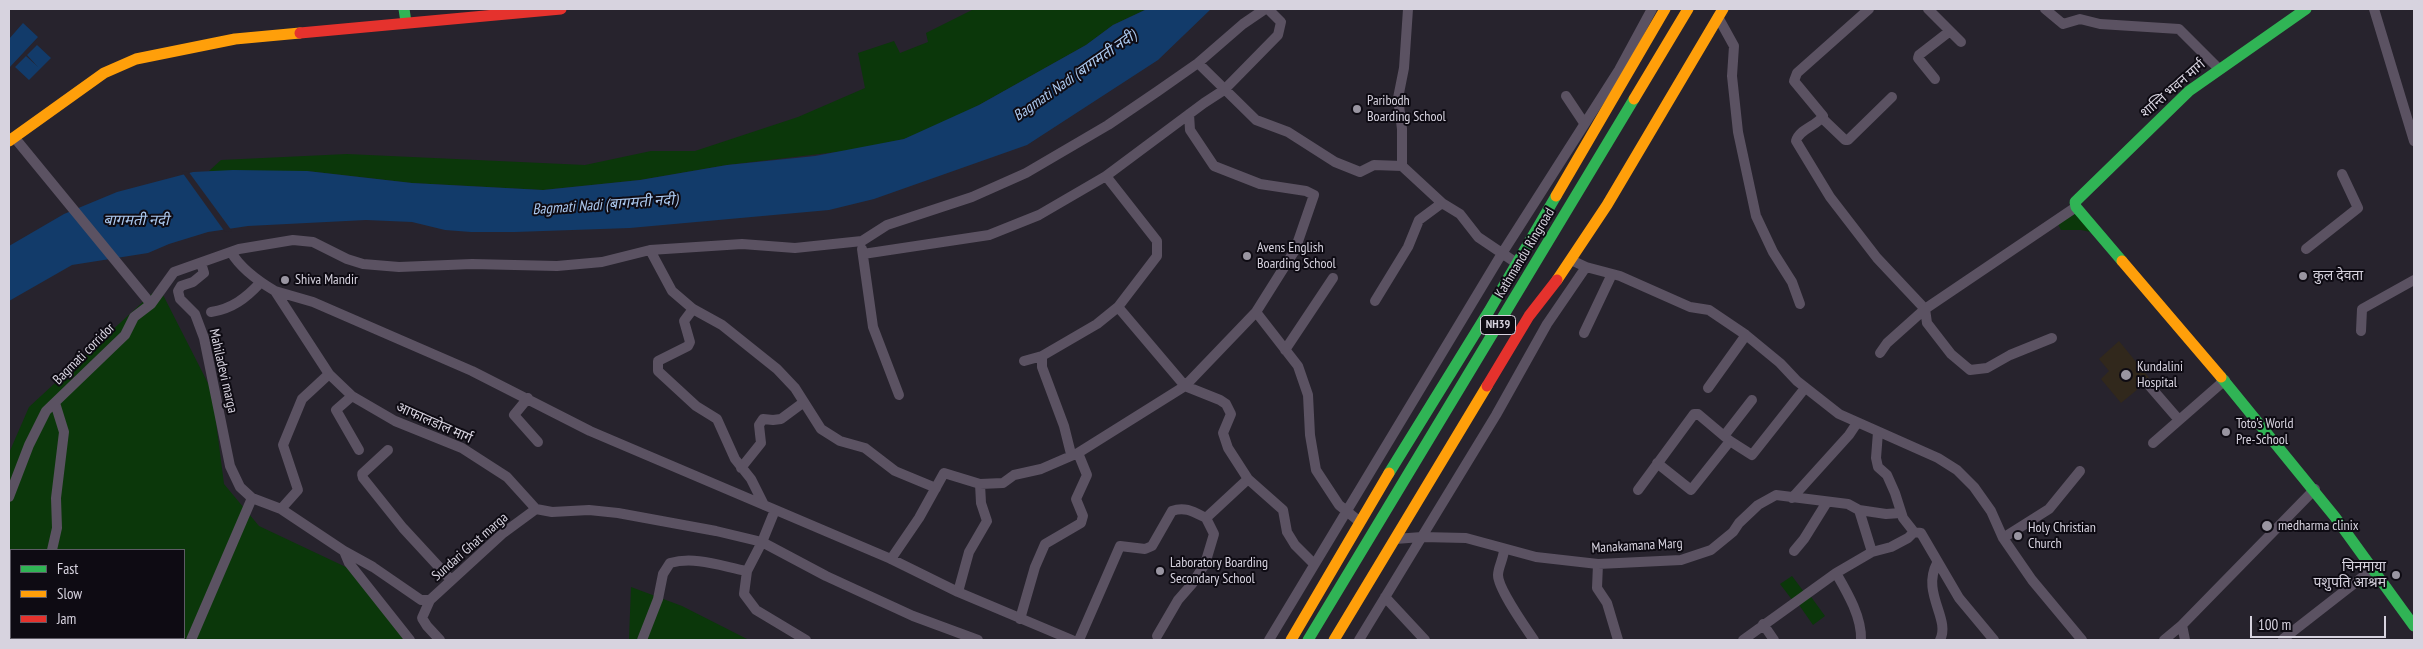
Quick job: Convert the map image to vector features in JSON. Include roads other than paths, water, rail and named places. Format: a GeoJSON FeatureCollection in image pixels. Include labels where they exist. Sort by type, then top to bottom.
{"type":"FeatureCollection","features":[{"type":"Feature","properties":{"kind":"main road"},"geometry":{"type":"LineString","coordinates":[[404,9],[406,22]]}},
{"type":"Feature","properties":{"kind":"main road"},"geometry":{"type":"LineString","coordinates":[[11,139],[104,73],[136,59],[235,39],[561,9]]}},
{"type":"Feature","properties":{"kind":"main road"},"geometry":{"type":"LineString","coordinates":[[1291,640],[1326,576],[1518,264],[1600,117],[1665,9]]}},
{"type":"Feature","properties":{"kind":"main road","name":"Kathmandu Ringroad"},"geometry":{"type":"LineString","coordinates":[[1308,640],[1688,9]]}},
{"type":"Feature","properties":{"kind":"main road","name":"Kathmandu Ringroad"},"geometry":{"type":"LineString","coordinates":[[1321,640],[1476,381],[1660,80],[1700,9]]}},
{"type":"Feature","properties":{"kind":"main road","name":"शान्ति भवन मार्ग"},"geometry":{"type":"LineString","coordinates":[[2076,207],[2076,199],[2174,104],[2219,69],[2306,9]]}},
{"type":"Feature","properties":{"kind":"main road"},"geometry":{"type":"LineString","coordinates":[[1334,640],[1529,316],[1553,288],[1597,220],[1720,13]]}},
{"type":"Feature","properties":{"kind":"main road"},"geometry":{"type":"LineString","coordinates":[[2076,207],[2225,380],[2315,489],[2374,568],[2414,626]]}},
{"type":"Feature","properties":{"kind":"street"},"geometry":{"type":"LineString","coordinates":[[863,254],[989,235],[1039,215],[1106,176],[1188,114],[1224,90],[1278,35],[1281,22],[1267,9],[1243,24],[1198,63],[1108,125],[1026,173],[972,197],[887,225],[862,241],[863,254],[873,327],[899,395]]}},
{"type":"Feature","properties":{"kind":"street"},"geometry":{"type":"LineString","coordinates":[[1402,166],[1402,129],[1398,98],[1404,68],[1408,9]]}},
{"type":"Feature","properties":{"kind":"street"},"geometry":{"type":"LineString","coordinates":[[1269,640],[1345,510],[1501,255],[1619,70],[1652,9]]}},
{"type":"Feature","properties":{"kind":"street"},"geometry":{"type":"LineString","coordinates":[[1869,9],[1797,74],[1794,81],[1822,114],[1822,118],[1844,140],[1848,140],[1892,98]]}},
{"type":"Feature","properties":{"kind":"street"},"geometry":{"type":"LineString","coordinates":[[1928,9],[1961,42]]}},
{"type":"Feature","properties":{"kind":"street"},"geometry":{"type":"LineString","coordinates":[[2045,9],[2063,24],[2080,19],[2100,24],[2179,29],[2219,69]]}},
{"type":"Feature","properties":{"kind":"street"},"geometry":{"type":"LineString","coordinates":[[2374,9],[2414,141]]}},
{"type":"Feature","properties":{"kind":"street"},"geometry":{"type":"LineString","coordinates":[[1720,13],[1734,46],[1732,76],[1738,132],[1756,216],[1773,252],[1792,282],[1800,304]]}},
{"type":"Feature","properties":{"kind":"street"},"geometry":{"type":"LineString","coordinates":[[1935,79],[1918,58],[1919,55],[1950,32]]}},
{"type":"Feature","properties":{"kind":"street"},"geometry":{"type":"LineString","coordinates":[[1198,63],[1256,120],[1288,132],[1305,144],[1348,168],[1360,172],[1374,165],[1402,166],[1442,203],[1460,214],[1478,237],[1501,255],[1518,264]]}},
{"type":"Feature","properties":{"kind":"street"},"geometry":{"type":"LineString","coordinates":[[1566,96],[1584,124]]}},
{"type":"Feature","properties":{"kind":"street"},"geometry":{"type":"LineString","coordinates":[[891,559],[919,518],[944,473],[980,484],[1003,483],[1014,475],[1041,469],[1074,454],[1184,386],[1256,312],[1295,250],[1314,195],[1306,191],[1260,184],[1214,166],[1190,130],[1188,114]]}},
{"type":"Feature","properties":{"kind":"street"},"geometry":{"type":"LineString","coordinates":[[1822,118],[1798,136],[1796,141],[1830,197],[1877,258],[1925,309],[1928,323],[1951,354],[1970,370],[1987,368],[2010,355],[2052,338]]}},
{"type":"Feature","properties":{"kind":"street"},"geometry":{"type":"LineString","coordinates":[[11,139],[31,159],[151,304]]}},
{"type":"Feature","properties":{"kind":"street"},"geometry":{"type":"LineString","coordinates":[[2306,249],[2357,211],[2358,205],[2342,174]]}},
{"type":"Feature","properties":{"kind":"street"},"geometry":{"type":"LineString","coordinates":[[1024,361],[1042,356],[1097,324],[1118,307],[1156,256],[1158,250],[1157,241],[1106,176]]}},
{"type":"Feature","properties":{"kind":"street"},"geometry":{"type":"LineString","coordinates":[[1375,301],[1408,247],[1419,220],[1442,203]]}},
{"type":"Feature","properties":{"kind":"street"},"geometry":{"type":"LineString","coordinates":[[1880,353],[1887,343],[1925,309],[2076,207]]}},
{"type":"Feature","properties":{"kind":"street","name":"Bagmati corridor"},"geometry":{"type":"LineString","coordinates":[[9,497],[29,445],[46,411],[125,334],[134,317],[151,304],[174,272],[235,251],[293,240],[313,242],[347,259],[363,264],[399,267],[472,264],[557,266],[602,262],[650,250],[742,244],[795,248],[862,241]]}},
{"type":"Feature","properties":{"kind":"street"},"geometry":{"type":"LineString","coordinates":[[650,250],[672,291],[693,308],[722,326],[777,369],[796,388],[821,428],[840,442],[865,448],[895,471],[936,488]]}},
{"type":"Feature","properties":{"kind":"street","name":"आफालडोल मार्ग"},"geometry":{"type":"LineString","coordinates":[[235,251],[236,262],[260,283],[275,291],[329,374],[352,396],[396,421],[462,448],[507,477],[536,509]]}},
{"type":"Feature","properties":{"kind":"street"},"geometry":{"type":"LineString","coordinates":[[1571,260],[1586,267],[1612,274],[1690,306],[1709,310],[1780,363],[1805,388],[1839,414],[1938,458],[1958,470],[1974,487],[1990,511],[2003,538],[2032,580],[2082,640]]}},
{"type":"Feature","properties":{"kind":"street","name":"Mahiladevi marga"},"geometry":{"type":"LineString","coordinates":[[201,263],[204,273],[193,282],[181,286],[178,291],[180,299],[195,314],[204,338],[230,466],[240,487],[252,498]]}},
{"type":"Feature","properties":{"kind":"street"},"geometry":{"type":"LineString","coordinates":[[1359,640],[1496,415],[1547,324],[1586,267]]}},
{"type":"Feature","properties":{"kind":"street"},"geometry":{"type":"LineString","coordinates":[[1584,333],[1612,274]]}},
{"type":"Feature","properties":{"kind":"street"},"geometry":{"type":"LineString","coordinates":[[1285,350],[1333,278]]}},
{"type":"Feature","properties":{"kind":"street"},"geometry":{"type":"LineString","coordinates":[[2360,331],[2362,309],[2414,280]]}},
{"type":"Feature","properties":{"kind":"street"},"geometry":{"type":"LineString","coordinates":[[211,312],[226,310],[233,306],[260,283]]}},
{"type":"Feature","properties":{"kind":"street"},"geometry":{"type":"LineString","coordinates":[[275,291],[313,302],[472,371],[590,431],[891,559],[958,592],[1072,640]]}},
{"type":"Feature","properties":{"kind":"street"},"geometry":{"type":"LineString","coordinates":[[1118,307],[1184,386],[1226,404],[1231,414],[1223,433],[1228,448],[1248,479],[1283,510],[1287,532],[1295,544],[1314,564]]}},
{"type":"Feature","properties":{"kind":"street"},"geometry":{"type":"LineString","coordinates":[[693,308],[684,321],[690,342],[688,346],[658,361],[658,370],[696,406],[718,419],[741,468],[751,479],[764,505]]}},
{"type":"Feature","properties":{"kind":"street"},"geometry":{"type":"LineString","coordinates":[[1256,312],[1298,366],[1308,395],[1310,435],[1316,470],[1339,505],[1360,522]]}},
{"type":"Feature","properties":{"kind":"street"},"geometry":{"type":"LineString","coordinates":[[1708,388],[1746,336]]}},
{"type":"Feature","properties":{"kind":"street"},"geometry":{"type":"LineString","coordinates":[[1020,619],[1035,567],[1045,544],[1081,523],[1083,516],[1076,499],[1087,475],[1074,454],[1042,367],[1042,356]]}},
{"type":"Feature","properties":{"kind":"street"},"geometry":{"type":"LineString","coordinates":[[281,509],[298,490],[283,449],[285,438],[302,399],[329,374]]}},
{"type":"Feature","properties":{"kind":"street"},"geometry":{"type":"LineString","coordinates":[[2153,443],[2225,380]]}},
{"type":"Feature","properties":{"kind":"street"},"geometry":{"type":"LineString","coordinates":[[2147,383],[2179,420]]}},
{"type":"Feature","properties":{"kind":"street"},"geometry":{"type":"LineString","coordinates":[[1638,490],[1694,414],[1698,414],[1749,455],[1754,453],[1805,388]]}},
{"type":"Feature","properties":{"kind":"street"},"geometry":{"type":"LineString","coordinates":[[352,396],[336,410],[359,450]]}},
{"type":"Feature","properties":{"kind":"street"},"geometry":{"type":"LineString","coordinates":[[528,398],[514,415],[538,442]]}},
{"type":"Feature","properties":{"kind":"street"},"geometry":{"type":"LineString","coordinates":[[1657,463],[1691,490],[1752,400]]}},
{"type":"Feature","properties":{"kind":"street"},"geometry":{"type":"LineString","coordinates":[[741,468],[761,443],[759,424],[763,419],[781,419],[804,402]]}},
{"type":"Feature","properties":{"kind":"street"},"geometry":{"type":"LineString","coordinates":[[52,549],[57,528],[56,498],[64,432],[55,403]]}},
{"type":"Feature","properties":{"kind":"street"},"geometry":{"type":"LineString","coordinates":[[1792,498],[1849,435],[1857,423]]}},
{"type":"Feature","properties":{"kind":"street"},"geometry":{"type":"LineString","coordinates":[[1878,432],[1876,458],[1878,467],[1887,475],[1901,513],[1914,532],[1921,533],[1959,598],[1994,640]]}},
{"type":"Feature","properties":{"kind":"street"},"geometry":{"type":"LineString","coordinates":[[388,450],[366,469],[362,474],[363,478],[403,528],[451,580]]}},
{"type":"Feature","properties":{"kind":"street"},"geometry":{"type":"LineString","coordinates":[[2003,538],[2049,509],[2080,471]]}},
{"type":"Feature","properties":{"kind":"street"},"geometry":{"type":"LineString","coordinates":[[1206,518],[1248,479]]}},
{"type":"Feature","properties":{"kind":"street"},"geometry":{"type":"LineString","coordinates":[[958,592],[969,552],[987,521],[981,503],[980,484]]}},
{"type":"Feature","properties":{"kind":"street"},"geometry":{"type":"LineString","coordinates":[[2164,640],[2182,625],[2315,489]]}},
{"type":"Feature","properties":{"kind":"street","name":"Manakamana Marg"},"geometry":{"type":"LineString","coordinates":[[1395,539],[1422,537],[1466,538],[1536,557],[1598,564],[1681,560],[1711,550],[1733,532],[1739,523],[1758,505],[1776,495],[1848,504],[1860,510],[1886,514],[1901,513]]}},
{"type":"Feature","properties":{"kind":"street"},"geometry":{"type":"LineString","coordinates":[[191,640],[252,498]]}},
{"type":"Feature","properties":{"kind":"street","name":"Sundari Ghat marga"},"geometry":{"type":"LineString","coordinates":[[252,498],[281,509],[344,551],[372,566],[421,600],[430,600],[502,534],[536,509]]}},
{"type":"Feature","properties":{"kind":"street"},"geometry":{"type":"LineString","coordinates":[[1794,551],[1804,539],[1827,502]]}},
{"type":"Feature","properties":{"kind":"street"},"geometry":{"type":"LineString","coordinates":[[1078,640],[1120,546],[1145,549],[1152,546],[1172,511],[1184,508],[1206,518],[1214,534],[1205,564],[1192,584],[1178,600],[1157,636]]}},
{"type":"Feature","properties":{"kind":"street"},"geometry":{"type":"LineString","coordinates":[[536,509],[552,512],[589,510],[618,513],[716,531],[762,542],[826,576],[913,616],[978,640]]}},
{"type":"Feature","properties":{"kind":"street"},"geometry":{"type":"LineString","coordinates":[[775,510],[762,542],[747,571],[744,594],[756,610],[806,640]]}},
{"type":"Feature","properties":{"kind":"street"},"geometry":{"type":"LineString","coordinates":[[1860,510],[1872,552]]}},
{"type":"Feature","properties":{"kind":"street"},"geometry":{"type":"LineString","coordinates":[[1743,640],[1836,573],[1872,552],[1891,547],[1908,538],[1914,532]]}},
{"type":"Feature","properties":{"kind":"street"},"geometry":{"type":"LineString","coordinates":[[1504,549],[1498,575],[1500,582],[1522,624],[1534,640]]}},
{"type":"Feature","properties":{"kind":"street"},"geometry":{"type":"LineString","coordinates":[[344,551],[349,564],[410,640]]}},
{"type":"Feature","properties":{"kind":"street"},"geometry":{"type":"LineString","coordinates":[[642,640],[658,599],[663,574],[670,562],[694,560],[747,571]]}},
{"type":"Feature","properties":{"kind":"street"},"geometry":{"type":"LineString","coordinates":[[1937,563],[1931,590],[1943,631],[1940,640]]}},
{"type":"Feature","properties":{"kind":"street"},"geometry":{"type":"LineString","coordinates":[[1598,564],[1597,588],[1607,603],[1618,640]]}},
{"type":"Feature","properties":{"kind":"street"},"geometry":{"type":"LineString","coordinates":[[2283,639],[2374,568]]}},
{"type":"Feature","properties":{"kind":"street"},"geometry":{"type":"LineString","coordinates":[[1836,573],[1850,598],[1861,633],[1861,640]]}},
{"type":"Feature","properties":{"kind":"street"},"geometry":{"type":"LineString","coordinates":[[1385,597],[1426,640]]}},
{"type":"Feature","properties":{"kind":"street"},"geometry":{"type":"LineString","coordinates":[[430,600],[422,618],[426,626],[440,640]]}},
{"type":"Feature","properties":{"kind":"street"},"geometry":{"type":"LineString","coordinates":[[1763,624],[1774,640]]}},
{"type":"Feature","properties":{"kind":"street"},"geometry":{"type":"LineString","coordinates":[[2182,625],[2185,640]]}},
{"type":"Feature","properties":{"kind":"water","name":"बागमती नदी"},"geometry":{"type":"Polygon","coordinates":[[[1147,9],[1211,9],[1158,60],[1027,145],[874,199],[829,210],[630,228],[471,232],[445,230],[412,222],[366,220],[248,226],[208,232],[169,244],[148,253],[72,265],[9,301],[9,246],[64,214],[117,192],[193,172],[233,170],[307,171],[412,183],[543,190],[640,180],[727,165],[815,156],[904,139],[979,105],[1086,45],[1113,25],[1147,9]]]}},
{"type":"Feature","properties":{"kind":"water"},"geometry":{"type":"Polygon","coordinates":[[[23,23],[38,37],[9,68],[9,39],[23,23]]]}},
{"type":"Feature","properties":{"kind":"water"},"geometry":{"type":"Polygon","coordinates":[[[37,45],[51,58],[29,80],[15,67],[26,56],[38,67],[27,55],[37,45]]]}},
{"type":"Feature","properties":{"kind":"place","name":"Paribodh Boarding School"},"geometry":{"type":"Point","coordinates":[1357,109]}},
{"type":"Feature","properties":{"kind":"place","name":"Avens English Boarding School"},"geometry":{"type":"Point","coordinates":[1247,256]}},
{"type":"Feature","properties":{"kind":"place","name":"कुल देवता"},"geometry":{"type":"Point","coordinates":[2303,276]}},
{"type":"Feature","properties":{"kind":"place","name":"Shiva Mandir"},"geometry":{"type":"Point","coordinates":[285,280]}},
{"type":"Feature","properties":{"kind":"place","name":"Kundalini Hospital"},"geometry":{"type":"Point","coordinates":[2126,375]}},
{"type":"Feature","properties":{"kind":"place","name":"Toto's World Pre-School"},"geometry":{"type":"Point","coordinates":[2226,432]}},
{"type":"Feature","properties":{"kind":"place","name":"medharma clinix"},"geometry":{"type":"Point","coordinates":[2267,526]}},
{"type":"Feature","properties":{"kind":"place","name":"Holy Christian Church"},"geometry":{"type":"Point","coordinates":[2018,536]}},
{"type":"Feature","properties":{"kind":"place","name":"Laboratory Boarding Secondary School"},"geometry":{"type":"Point","coordinates":[1160,571]}},
{"type":"Feature","properties":{"kind":"place","name":"चिनमाया पशुपति आश्रम"},"geometry":{"type":"Point","coordinates":[2396,575]}},
{"type":"Feature","properties":{"kind":"water label","name":"Bagmati Nadi (बागमती नदी)"},"geometry":{"type":"Point","coordinates":[1075,76]}},
{"type":"Feature","properties":{"kind":"water label","name":"Bagmati Nadi (बागमती नदी)"},"geometry":{"type":"Point","coordinates":[605,205]}}]}
